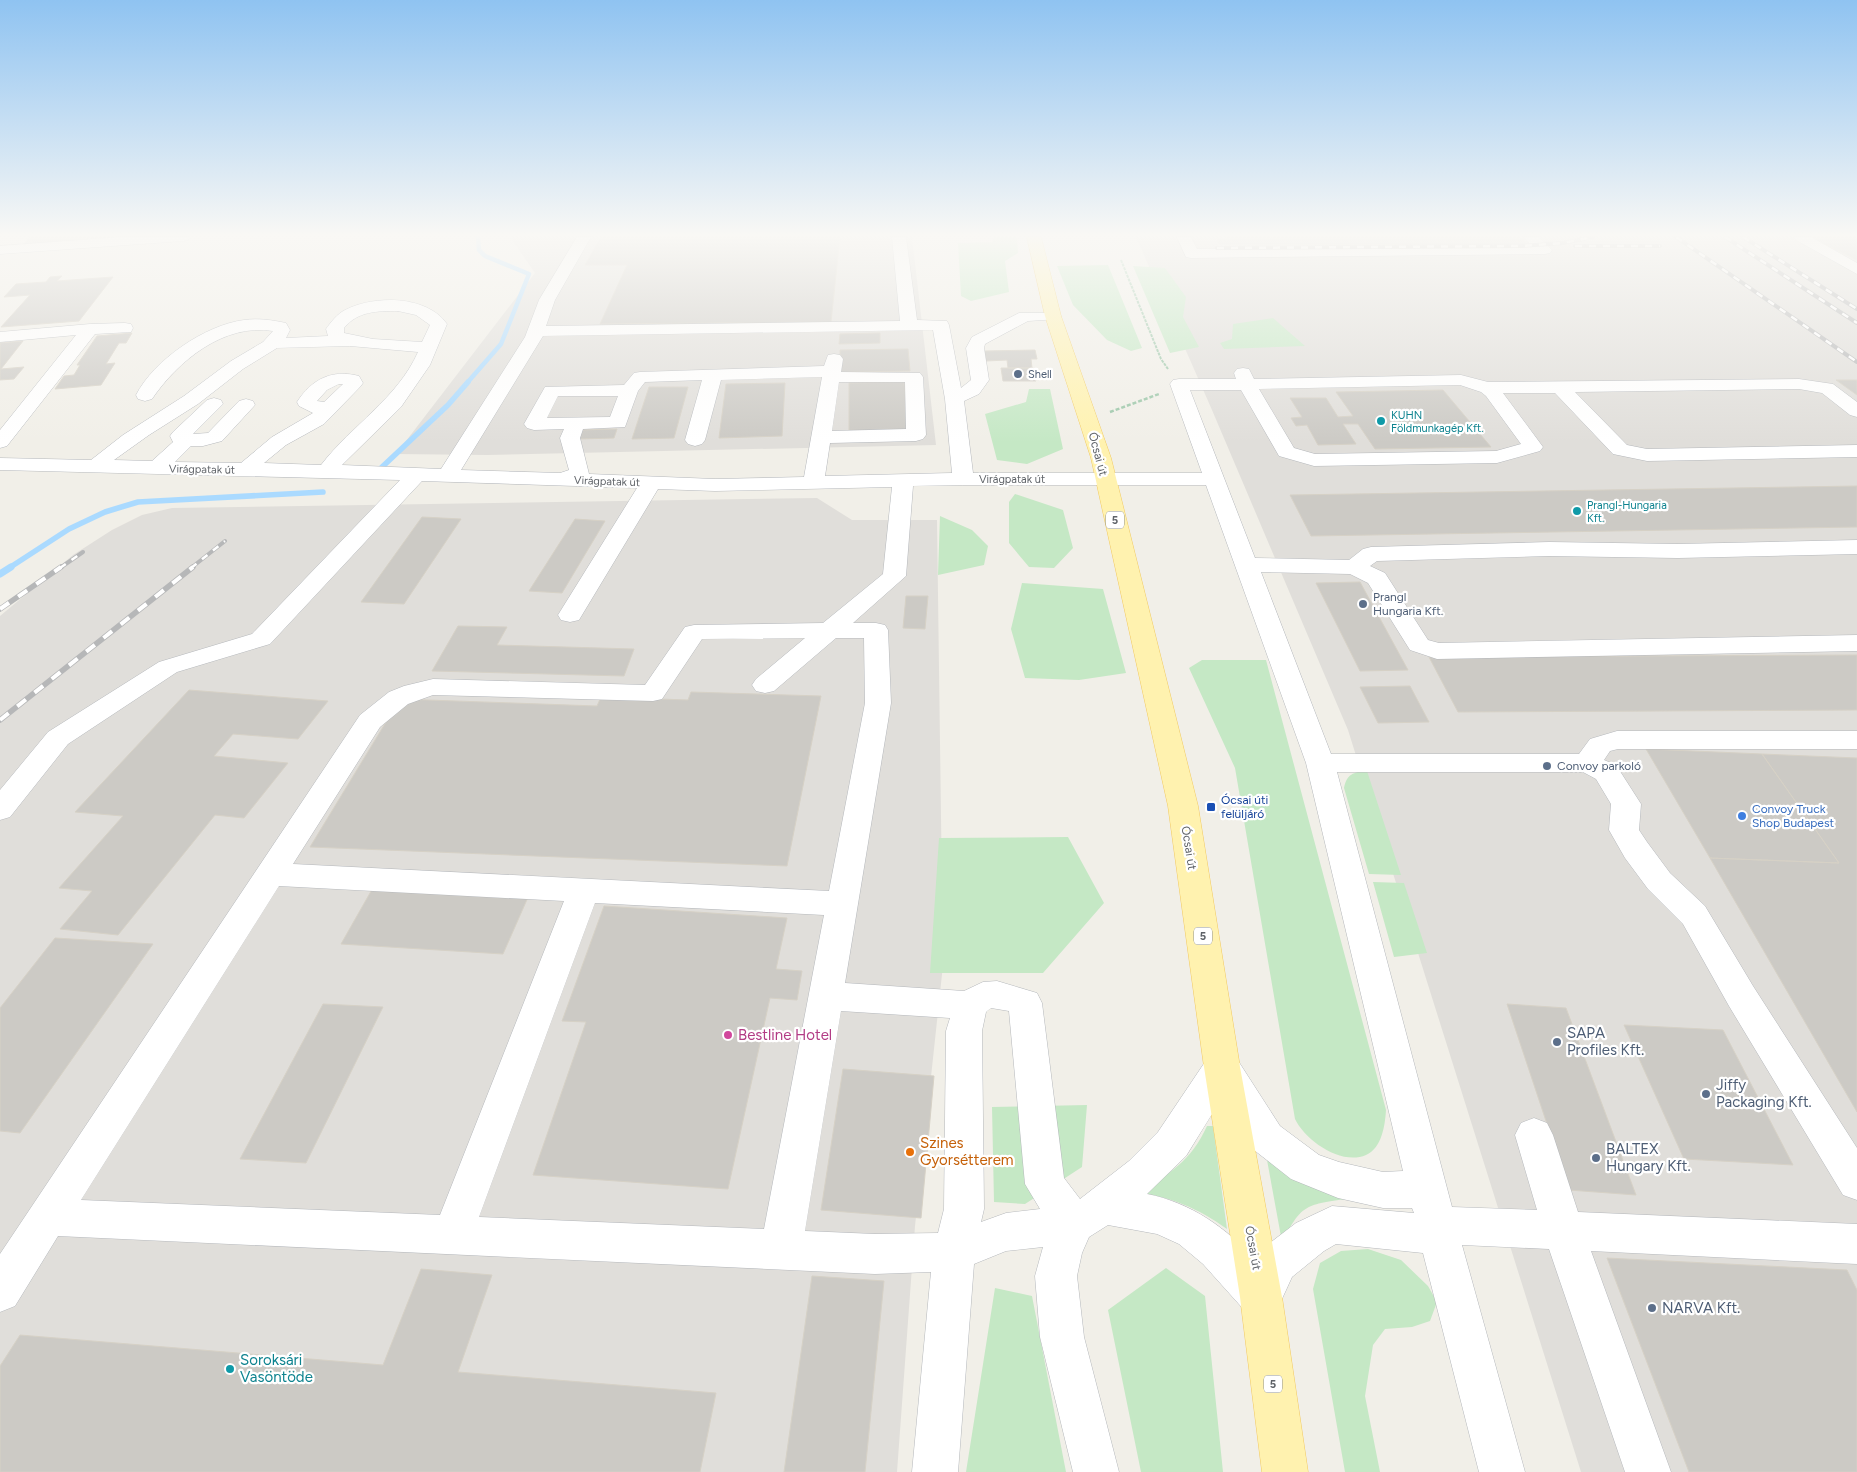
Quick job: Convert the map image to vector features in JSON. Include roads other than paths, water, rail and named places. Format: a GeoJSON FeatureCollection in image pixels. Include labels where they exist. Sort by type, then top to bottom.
{"type":"FeatureCollection","features":[{"type":"Feature","properties":{"kind":"main road","name":"Ócsai út"},"geometry":{"type":"LineString","coordinates":[[1051,306],[1102,458],[1105,479],[1183,806],[1222,1066],[1261,1297],[1285,1472]]}},
{"type":"Feature","properties":{"kind":"street"},"geometry":{"type":"LineString","coordinates":[[447,475],[536,331],[545,306]]}},
{"type":"Feature","properties":{"kind":"street"},"geometry":{"type":"LineString","coordinates":[[906,306],[909,326]]}},
{"type":"Feature","properties":{"kind":"street"},"geometry":{"type":"LineString","coordinates":[[954,399],[972,390],[980,380],[975,348],[978,341],[1026,316],[1041,306]]}},
{"type":"Feature","properties":{"kind":"street"},"geometry":{"type":"LineString","coordinates":[[327,471],[340,454],[394,403],[421,365],[439,324],[433,316],[421,310],[403,307],[361,309],[340,320],[334,329],[336,336],[350,341]]}},
{"type":"Feature","properties":{"kind":"street"},"geometry":{"type":"LineString","coordinates":[[1026,316],[1053,316]]}},
{"type":"Feature","properties":{"kind":"street"},"geometry":{"type":"LineString","coordinates":[[96,466],[141,431],[191,400],[236,365],[280,337],[282,330],[280,327],[254,324],[222,331],[176,360],[148,387],[145,395]]}},
{"type":"Feature","properties":{"kind":"street"},"geometry":{"type":"LineString","coordinates":[[536,331],[941,325],[954,399],[963,479]]}},
{"type":"Feature","properties":{"kind":"street"},"geometry":{"type":"LineString","coordinates":[[0,337],[90,329],[125,328]]}},
{"type":"Feature","properties":{"kind":"street"},"geometry":{"type":"LineString","coordinates":[[0,442],[90,329]]}},
{"type":"Feature","properties":{"kind":"street"},"geometry":{"type":"LineString","coordinates":[[273,342],[350,341],[429,348]]}},
{"type":"Feature","properties":{"kind":"street"},"geometry":{"type":"LineString","coordinates":[[812,483],[833,367]]}},
{"type":"Feature","properties":{"kind":"street"},"geometry":{"type":"LineString","coordinates":[[629,390],[552,391],[534,424],[618,423],[629,390],[640,377],[833,367],[914,377],[916,435],[820,437]]}},
{"type":"Feature","properties":{"kind":"street"},"geometry":{"type":"LineString","coordinates":[[695,440],[713,374]]}},
{"type":"Feature","properties":{"kind":"street"},"geometry":{"type":"LineString","coordinates":[[1245,378],[1286,452],[1314,460],[1496,457],[1533,447],[1493,392],[1487,388],[1461,380],[1245,378],[1179,384],[1320,763],[1434,1216],[1502,1472]]}},
{"type":"Feature","properties":{"kind":"street"},"geometry":{"type":"LineString","coordinates":[[1487,388],[1799,384],[1827,388],[1857,411]]}},
{"type":"Feature","properties":{"kind":"street"},"geometry":{"type":"LineString","coordinates":[[1560,388],[1620,450],[1647,455],[1857,451]]}},
{"type":"Feature","properties":{"kind":"street"},"geometry":{"type":"LineString","coordinates":[[214,404],[180,436],[181,438],[186,440],[203,440],[215,437],[246,405]]}},
{"type":"Feature","properties":{"kind":"street"},"geometry":{"type":"LineString","coordinates":[[246,470],[273,445],[317,420],[329,408]]}},
{"type":"Feature","properties":{"kind":"street"},"geometry":{"type":"LineString","coordinates":[[564,479],[580,472],[570,438],[576,424]]}},
{"type":"Feature","properties":{"kind":"street"},"geometry":{"type":"LineString","coordinates":[[157,468],[186,440]]}},
{"type":"Feature","properties":{"kind":"street","name":"Virágpatak út"},"geometry":{"type":"LineString","coordinates":[[0,464],[327,471],[715,485],[963,479],[1214,478]]}},
{"type":"Feature","properties":{"kind":"street"},"geometry":{"type":"LineString","coordinates":[[0,810],[58,738],[168,667],[261,639],[417,474]]}},
{"type":"Feature","properties":{"kind":"street"},"geometry":{"type":"LineString","coordinates":[[765,685],[894,576],[903,481]]}},
{"type":"Feature","properties":{"kind":"street"},"geometry":{"type":"LineString","coordinates":[[570,615],[651,483]]}},
{"type":"Feature","properties":{"kind":"street"},"geometry":{"type":"LineString","coordinates":[[1354,567],[1371,554],[1549,549],[1678,551],[1857,547]]}},
{"type":"Feature","properties":{"kind":"street"},"geometry":{"type":"LineString","coordinates":[[1247,565],[1354,567],[1378,578],[1418,645],[1436,651],[1857,643]]}},
{"type":"Feature","properties":{"kind":"street"},"geometry":{"type":"LineString","coordinates":[[0,1291],[370,721],[386,705],[408,692],[433,687],[653,693],[694,632],[876,630],[878,703],[781,1250]]}},
{"type":"Feature","properties":{"kind":"street"},"geometry":{"type":"LineString","coordinates":[[1587,763],[1600,745],[1617,740],[1857,740]]}},
{"type":"Feature","properties":{"kind":"street"},"geometry":{"type":"LineString","coordinates":[[1320,763],[1587,763],[1606,772],[1626,804],[1624,830],[1636,850],[1659,881],[1694,915],[1740,996],[1857,1182]]}},
{"type":"Feature","properties":{"kind":"street"},"geometry":{"type":"LineString","coordinates":[[270,874],[842,904]]}},
{"type":"Feature","properties":{"kind":"street"},"geometry":{"type":"LineString","coordinates":[[452,1236],[584,890]]}},
{"type":"Feature","properties":{"kind":"street"},"geometry":{"type":"LineString","coordinates":[[935,1472],[954,1252],[964,1209],[964,1031],[972,1005],[984,994],[1001,994],[1025,1003],[1046,1184],[1089,1215]]}},
{"type":"Feature","properties":{"kind":"street"},"geometry":{"type":"LineString","coordinates":[[826,996],[972,1005]]}},
{"type":"Feature","properties":{"kind":"street"},"geometry":{"type":"LineString","coordinates":[[1096,1472],[1062,1337],[1056,1276],[1062,1250],[1089,1215],[1143,1174],[1172,1144],[1222,1066],[1267,1138],[1305,1167],[1338,1180],[1383,1190],[1434,1216]]}},
{"type":"Feature","properties":{"kind":"street"},"geometry":{"type":"LineString","coordinates":[[1534,1135],[1563,1230],[1648,1472]]}},
{"type":"Feature","properties":{"kind":"street"},"geometry":{"type":"LineString","coordinates":[[47,1217],[875,1254],[954,1252],[1006,1232],[1089,1215],[1163,1216],[1190,1228],[1214,1245],[1261,1297],[1277,1262],[1310,1237],[1332,1225],[1434,1216],[1563,1230],[1857,1244]]}},
{"type":"Feature","properties":{"kind":"waterway"},"geometry":{"type":"LineString","coordinates":[[467,383],[501,344],[516,306]]}},
{"type":"Feature","properties":{"kind":"waterway"},"geometry":{"type":"LineString","coordinates":[[381,468],[448,405],[468,382]]}},
{"type":"Feature","properties":{"kind":"waterway"},"geometry":{"type":"LineString","coordinates":[[9,568],[69,529],[105,512],[138,502],[323,492]]}},
{"type":"Feature","properties":{"kind":"waterway"},"geometry":{"type":"LineString","coordinates":[[0,574],[11,567]]}},
{"type":"Feature","properties":{"kind":"railway"},"geometry":{"type":"LineString","coordinates":[[1775,306],[1857,362]]}},
{"type":"Feature","properties":{"kind":"railway"},"geometry":{"type":"LineString","coordinates":[[1830,306],[1857,323]]}},
{"type":"Feature","properties":{"kind":"railway"},"geometry":{"type":"LineString","coordinates":[[1852,306],[1857,309]]}},
{"type":"Feature","properties":{"kind":"railway"},"geometry":{"type":"LineString","coordinates":[[191,568],[225,541]]}},
{"type":"Feature","properties":{"kind":"railway"},"geometry":{"type":"LineString","coordinates":[[60,568],[83,552]]}},
{"type":"Feature","properties":{"kind":"railway"},"geometry":{"type":"LineString","coordinates":[[0,609],[61,567]]}},
{"type":"Feature","properties":{"kind":"railway"},"geometry":{"type":"LineString","coordinates":[[0,720],[193,567]]}},
{"type":"Feature","properties":{"kind":"place","name":"Shell"},"geometry":{"type":"Point","coordinates":[1018,374]}},
{"type":"Feature","properties":{"kind":"place","name":"KUHN Földmunkagép Kft."},"geometry":{"type":"Point","coordinates":[1381,421]}},
{"type":"Feature","properties":{"kind":"place","name":"Prangl-Hungaria Kft."},"geometry":{"type":"Point","coordinates":[1577,511]}},
{"type":"Feature","properties":{"kind":"place","name":"Prangl Hungaria Kft."},"geometry":{"type":"Point","coordinates":[1363,604]}},
{"type":"Feature","properties":{"kind":"place","name":"Convoy parkoló"},"geometry":{"type":"Point","coordinates":[1547,766]}},
{"type":"Feature","properties":{"kind":"place","name":"Ócsai úti felüljáró"},"geometry":{"type":"Point","coordinates":[1211,807]}},
{"type":"Feature","properties":{"kind":"place","name":"Convoy Truck Shop Budapest"},"geometry":{"type":"Point","coordinates":[1742,816]}},
{"type":"Feature","properties":{"kind":"place","name":"Bestline Hotel"},"geometry":{"type":"Point","coordinates":[728,1035]}},
{"type":"Feature","properties":{"kind":"place","name":"SAPA Profiles Kft."},"geometry":{"type":"Point","coordinates":[1557,1042]}},
{"type":"Feature","properties":{"kind":"place","name":"Jiffy Packaging Kft."},"geometry":{"type":"Point","coordinates":[1706,1094]}},
{"type":"Feature","properties":{"kind":"place","name":"Szines Gyorsétterem"},"geometry":{"type":"Point","coordinates":[910,1152]}},
{"type":"Feature","properties":{"kind":"place","name":"BALTEX Hungary Kft."},"geometry":{"type":"Point","coordinates":[1596,1158]}},
{"type":"Feature","properties":{"kind":"place","name":"NARVA Kft."},"geometry":{"type":"Point","coordinates":[1652,1308]}},
{"type":"Feature","properties":{"kind":"place","name":"Soroksári Vasöntöde"},"geometry":{"type":"Point","coordinates":[230,1369]}}]}
